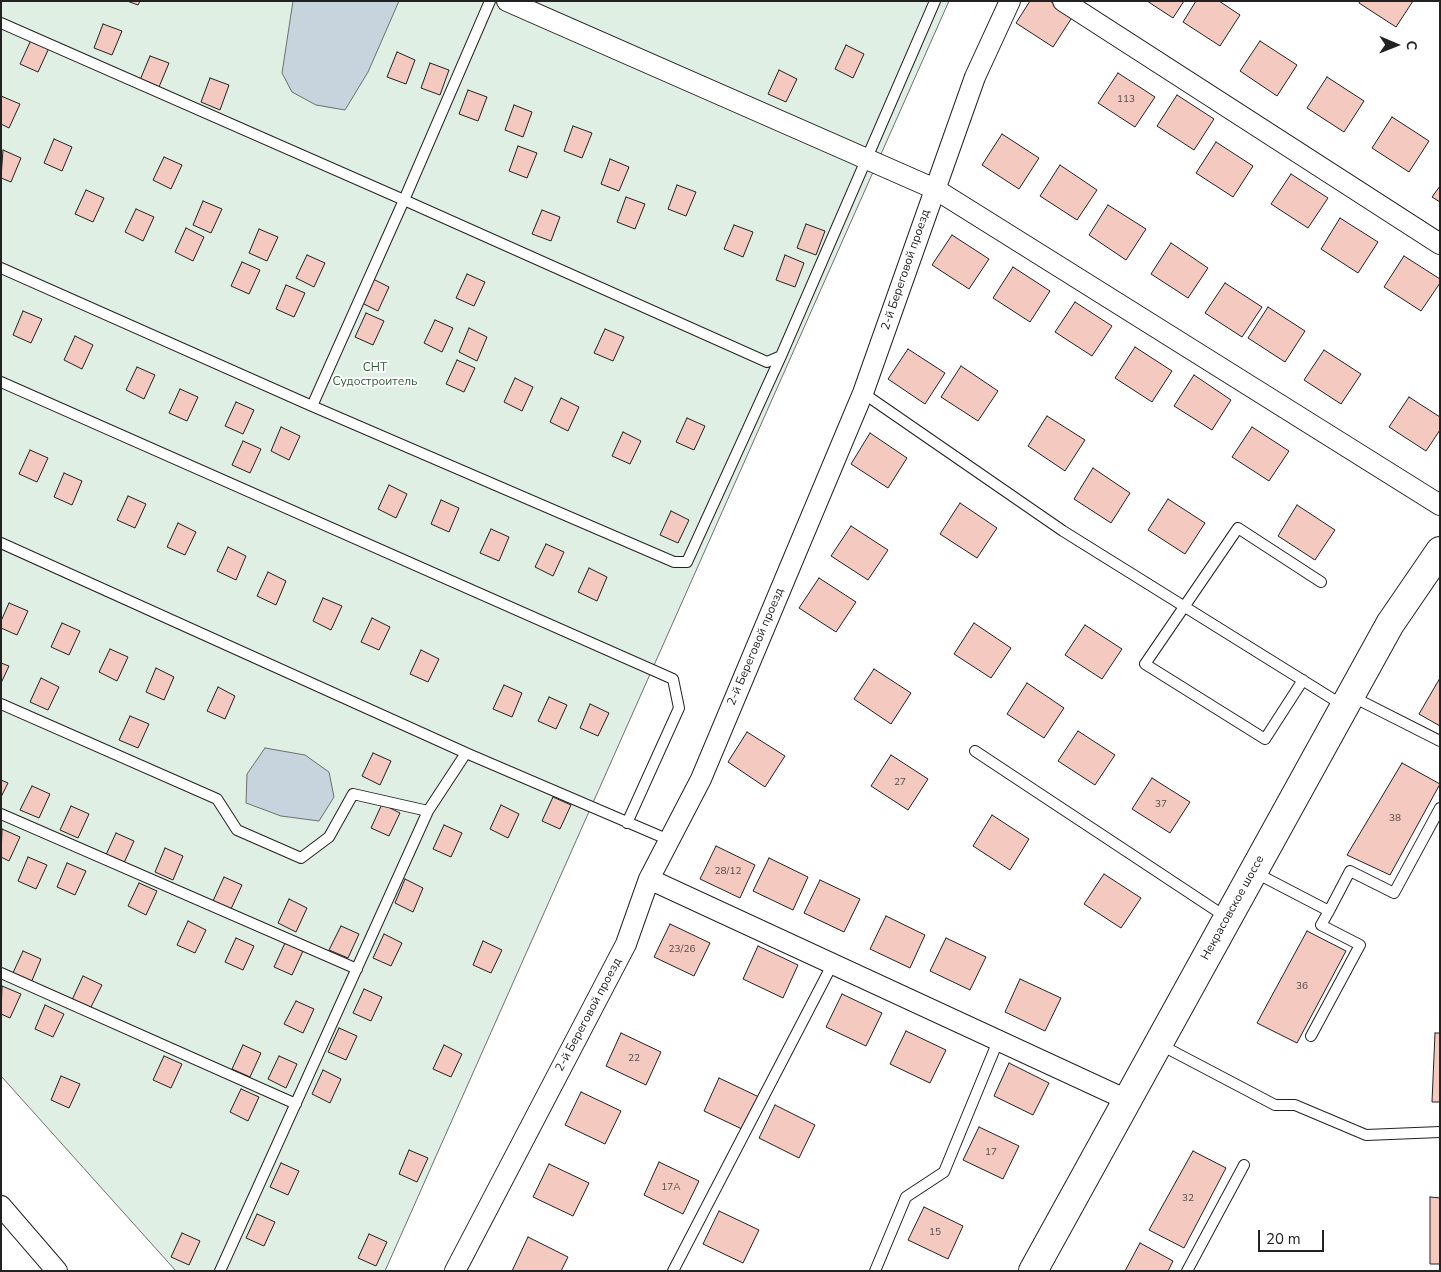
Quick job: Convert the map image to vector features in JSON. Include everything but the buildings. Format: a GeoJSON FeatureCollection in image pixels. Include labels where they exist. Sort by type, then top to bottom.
{"type":"FeatureCollection","features":[{"type":"Feature","properties":{"kind":"main road","name":"Некрасовское шоссе"},"geometry":{"type":"LineString","coordinates":[[1034,1271],[1390,624],[1440,551]]}},
{"type":"Feature","properties":{"kind":"street"},"geometry":{"type":"LineString","coordinates":[[507,1],[935,189],[1440,505]]}},
{"type":"Feature","properties":{"kind":"street","name":"2-й Береговой проезд"},"geometry":{"type":"LineString","coordinates":[[456,1271],[626,944],[649,879],[701,779],[863,393],[975,77],[1010,1]]}},
{"type":"Feature","properties":{"kind":"street"},"geometry":{"type":"LineString","coordinates":[[1064,1],[1440,244]]}},
{"type":"Feature","properties":{"kind":"street"},"geometry":{"type":"LineString","coordinates":[[649,879],[1127,1100]]}},
{"type":"Feature","properties":{"kind":"street"},"geometry":{"type":"LineString","coordinates":[[1,1206],[57,1271]]}},
{"type":"Feature","properties":{"kind":"lane"},"geometry":{"type":"LineString","coordinates":[[312,406],[490,1]]}},
{"type":"Feature","properties":{"kind":"lane"},"geometry":{"type":"LineString","coordinates":[[1,268],[312,406],[674,562],[687,562],[781,356],[935,1]]}},
{"type":"Feature","properties":{"kind":"lane"},"geometry":{"type":"LineString","coordinates":[[1,23],[767,362],[781,356]]}},
{"type":"Feature","properties":{"kind":"lane"},"geometry":{"type":"LineString","coordinates":[[1,382],[673,679],[679,708],[627,822]]}},
{"type":"Feature","properties":{"kind":"lane"},"geometry":{"type":"LineString","coordinates":[[863,393],[1063,531],[1303,680],[1440,741]]}},
{"type":"Feature","properties":{"kind":"lane"},"geometry":{"type":"LineString","coordinates":[[1303,680],[1265,739],[1145,664],[1238,528],[1321,582]]}},
{"type":"Feature","properties":{"kind":"lane"},"geometry":{"type":"LineString","coordinates":[[1,543],[466,753],[669,840]]}},
{"type":"Feature","properties":{"kind":"lane"},"geometry":{"type":"LineString","coordinates":[[1,704],[217,799],[237,830],[301,858],[329,837],[354,794],[428,811]]}},
{"type":"Feature","properties":{"kind":"lane"},"geometry":{"type":"LineString","coordinates":[[975,750],[1228,918]]}},
{"type":"Feature","properties":{"kind":"lane"},"geometry":{"type":"LineString","coordinates":[[220,1271],[428,811],[466,753]]}},
{"type":"Feature","properties":{"kind":"lane"},"geometry":{"type":"LineString","coordinates":[[1311,1036],[1360,945],[1321,925],[1350,871],[1394,893],[1440,808]]}},
{"type":"Feature","properties":{"kind":"lane"},"geometry":{"type":"LineString","coordinates":[[1,814],[357,969]]}},
{"type":"Feature","properties":{"kind":"lane"},"geometry":{"type":"LineString","coordinates":[[1253,872],[1329,911]]}},
{"type":"Feature","properties":{"kind":"lane"},"geometry":{"type":"LineString","coordinates":[[673,1271],[832,965]]}},
{"type":"Feature","properties":{"kind":"lane"},"geometry":{"type":"LineString","coordinates":[[1,973],[296,1104]]}},
{"type":"Feature","properties":{"kind":"lane"},"geometry":{"type":"LineString","coordinates":[[875,1271],[906,1197],[944,1172],[998,1041]]}},
{"type":"Feature","properties":{"kind":"lane"},"geometry":{"type":"LineString","coordinates":[[1158,1043],[1275,1104],[1295,1105],[1366,1135],[1440,1132]]}},
{"type":"Feature","properties":{"kind":"lane"},"geometry":{"type":"LineString","coordinates":[[1187,1271],[1244,1165]]}},
{"type":"Feature","properties":{"kind":"green space","name":"СНТ Судостроитель"},"geometry":{"type":"Polygon","coordinates":[[[1,1],[949,1],[385,1271],[176,1271],[1,1076],[1,1]]]}},
{"type":"Feature","properties":{"kind":"shaded area"},"geometry":{"type":"Polygon","coordinates":[[[293,1],[399,1],[368,72],[345,110],[316,105],[292,92],[282,73],[293,1]]]}},
{"type":"Feature","properties":{"kind":"shaded area"},"geometry":{"type":"Polygon","coordinates":[[[265,748],[305,755],[329,772],[334,797],[319,821],[281,816],[246,803],[247,774],[265,748]]]}}]}
